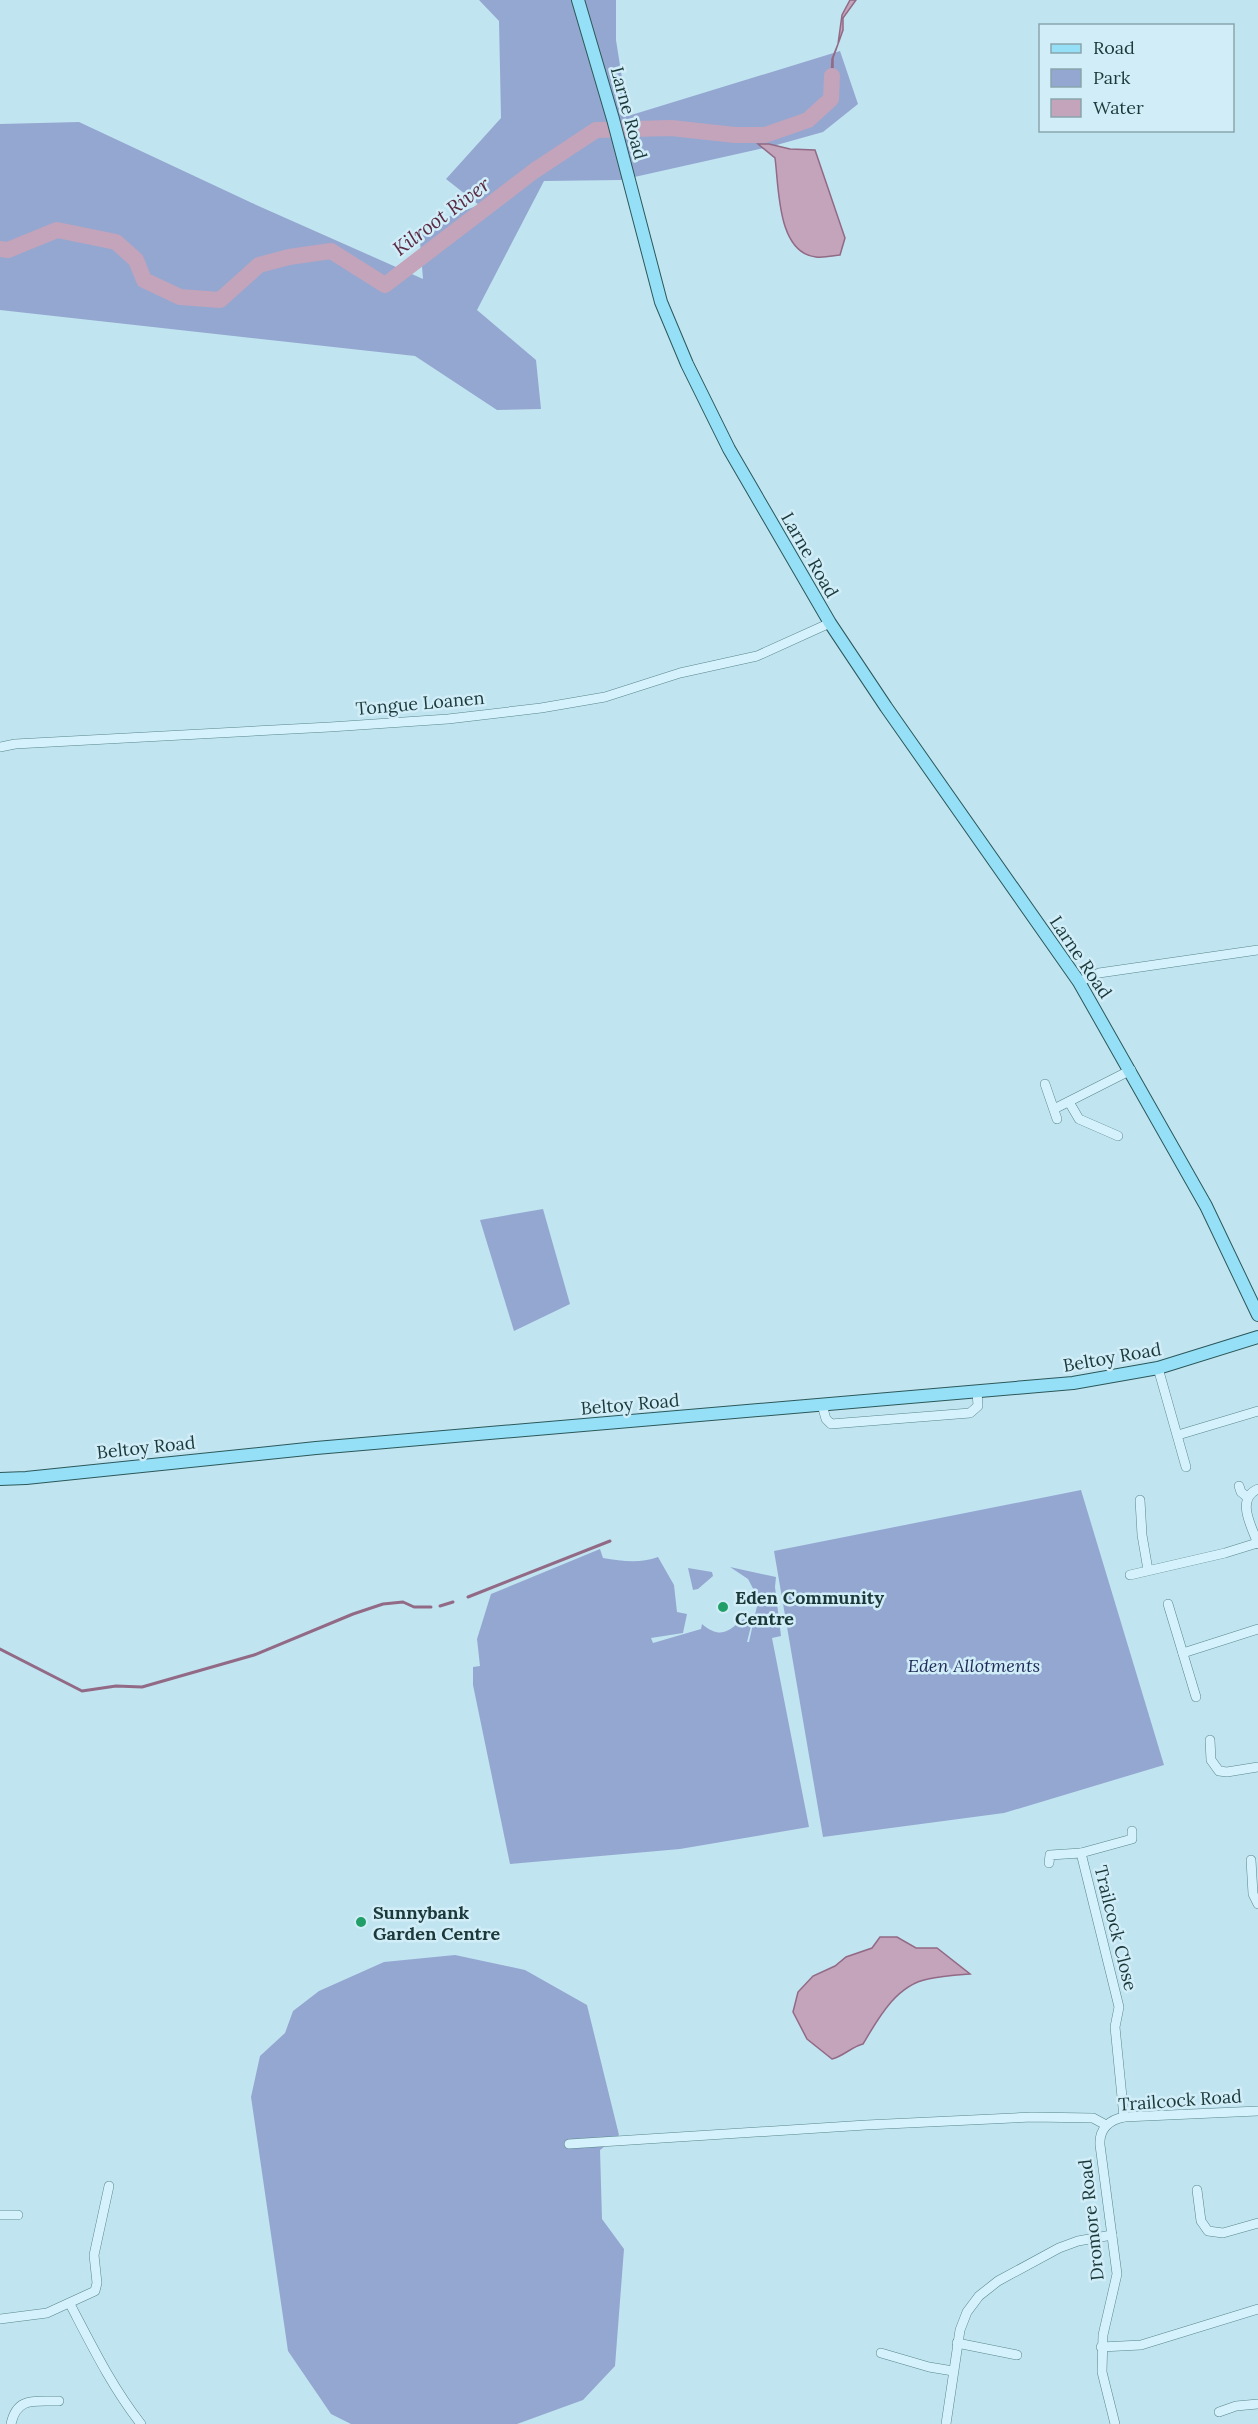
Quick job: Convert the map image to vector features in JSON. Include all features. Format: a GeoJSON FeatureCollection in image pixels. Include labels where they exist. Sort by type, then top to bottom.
{"type":"FeatureCollection","features":[{"type":"Feature","properties":{"kind":"main road","name":"Larne Road"},"geometry":{"type":"LineString","coordinates":[[578,0],[613,119],[661,302],[687,364],[729,448],[830,623],[886,707],[1079,982],[1131,1070],[1206,1206],[1258,1315]]}},
{"type":"Feature","properties":{"kind":"main road","name":"Beltoy Road"},"geometry":{"type":"LineString","coordinates":[[0,1479],[328,1447],[1073,1383],[1158,1368],[1258,1337]]}},
{"type":"Feature","properties":{"kind":"street","name":"Tongue Loanen"},"geometry":{"type":"LineString","coordinates":[[0,747],[365,725],[448,719],[541,708],[604,696],[680,673],[757,656],[830,623]]}},
{"type":"Feature","properties":{"kind":"street"},"geometry":{"type":"LineString","coordinates":[[1079,982],[1099,973],[1258,950]]}},
{"type":"Feature","properties":{"kind":"street"},"geometry":{"type":"LineString","coordinates":[[1053,1109],[1131,1070]]}},
{"type":"Feature","properties":{"kind":"street"},"geometry":{"type":"LineString","coordinates":[[1045,1084],[1057,1119]]}},
{"type":"Feature","properties":{"kind":"street"},"geometry":{"type":"LineString","coordinates":[[1070,1102],[1079,1119],[1118,1136]]}},
{"type":"Feature","properties":{"kind":"street"},"geometry":{"type":"LineString","coordinates":[[1158,1368],[1186,1467]]}},
{"type":"Feature","properties":{"kind":"street"},"geometry":{"type":"LineString","coordinates":[[822,1405],[826,1419],[831,1424],[970,1413],[978,1406],[977,1392]]}},
{"type":"Feature","properties":{"kind":"street"},"geometry":{"type":"LineString","coordinates":[[1178,1435],[1258,1411]]}},
{"type":"Feature","properties":{"kind":"street"},"geometry":{"type":"LineString","coordinates":[[1239,1486],[1241,1492],[1247,1497]]}},
{"type":"Feature","properties":{"kind":"street"},"geometry":{"type":"LineString","coordinates":[[1130,1575],[1258,1544],[1246,1507],[1247,1497],[1258,1489]]}},
{"type":"Feature","properties":{"kind":"street"},"geometry":{"type":"LineString","coordinates":[[1140,1500],[1142,1535],[1148,1570]]}},
{"type":"Feature","properties":{"kind":"street"},"geometry":{"type":"LineString","coordinates":[[1168,1604],[1196,1697]]}},
{"type":"Feature","properties":{"kind":"street"},"geometry":{"type":"LineString","coordinates":[[1183,1653],[1258,1629]]}},
{"type":"Feature","properties":{"kind":"street"},"geometry":{"type":"LineString","coordinates":[[1210,1740],[1212,1763],[1218,1771],[1227,1772],[1258,1767]]}},
{"type":"Feature","properties":{"kind":"street","name":"Trailcock Close"},"geometry":{"type":"LineString","coordinates":[[1050,1855],[1081,1853],[1132,1835],[1138,1848]]}},
{"type":"Feature","properties":{"kind":"street","name":"Trailcock Close"},"geometry":{"type":"LineString","coordinates":[[1081,1853],[1119,2007],[1115,2027],[1124,2117]]}},
{"type":"Feature","properties":{"kind":"street"},"geometry":{"type":"LineString","coordinates":[[1251,1860],[1253,1894],[1258,1904]]}},
{"type":"Feature","properties":{"kind":"street","name":"Trailcock Road"},"geometry":{"type":"LineString","coordinates":[[1106,2125],[1124,2117],[1258,2111]]}},
{"type":"Feature","properties":{"kind":"street"},"geometry":{"type":"LineString","coordinates":[[569,2144],[1032,2117],[1094,2118],[1106,2125]]}},
{"type":"Feature","properties":{"kind":"street","name":"Dromore Road"},"geometry":{"type":"LineString","coordinates":[[1106,2125],[1101,2134],[1100,2145],[1117,2274],[1101,2347],[1103,2383],[1115,2424]]}},
{"type":"Feature","properties":{"kind":"street"},"geometry":{"type":"LineString","coordinates":[[0,2319],[47,2313],[90,2295],[96,2290],[94,2255],[109,2186]]}},
{"type":"Feature","properties":{"kind":"street"},"geometry":{"type":"LineString","coordinates":[[1197,2190],[1201,2221],[1208,2230],[1223,2233],[1258,2223]]}},
{"type":"Feature","properties":{"kind":"street"},"geometry":{"type":"LineString","coordinates":[[0,2215],[18,2215]]}},
{"type":"Feature","properties":{"kind":"street"},"geometry":{"type":"LineString","coordinates":[[946,2424],[957,2343],[965,2316],[975,2300],[987,2289],[1068,2244],[1112,2235]]}},
{"type":"Feature","properties":{"kind":"street"},"geometry":{"type":"LineString","coordinates":[[70,2304],[102,2366],[124,2402],[141,2424]]}},
{"type":"Feature","properties":{"kind":"street"},"geometry":{"type":"LineString","coordinates":[[1101,2347],[1144,2344],[1258,2309]]}},
{"type":"Feature","properties":{"kind":"street"},"geometry":{"type":"LineString","coordinates":[[957,2343],[1017,2355]]}},
{"type":"Feature","properties":{"kind":"street"},"geometry":{"type":"LineString","coordinates":[[880,2353],[929,2367],[954,2371]]}},
{"type":"Feature","properties":{"kind":"street"},"geometry":{"type":"LineString","coordinates":[[11,2424],[15,2411],[20,2405],[28,2402],[59,2401]]}},
{"type":"Feature","properties":{"kind":"street"},"geometry":{"type":"LineString","coordinates":[[1219,2412],[1236,2406],[1258,2404]]}},
{"type":"Feature","properties":{"kind":"green space"},"geometry":{"type":"Polygon","coordinates":[[[479,0],[616,0],[616,40],[628,116],[840,51],[858,104],[823,132],[773,146],[621,180],[544,181],[477,310],[536,360],[541,409],[497,410],[415,356],[0,310],[0,124],[79,122],[252,203],[423,279],[419,228],[479,205],[446,179],[501,118],[499,21],[479,0]]]}},
{"type":"Feature","properties":{"kind":"green space"},"geometry":{"type":"Polygon","coordinates":[[[543,1209],[570,1304],[514,1331],[480,1220],[543,1209]]]}},
{"type":"Feature","properties":{"kind":"green space","name":"Eden Allotments"},"geometry":{"type":"Polygon","coordinates":[[[1081,1490],[1164,1765],[1004,1813],[823,1837],[774,1551],[1081,1490]]]}},
{"type":"Feature","properties":{"kind":"green space"},"geometry":{"type":"Polygon","coordinates":[[[600,1549],[603,1558],[617,1560],[637,1561],[658,1557],[674,1585],[677,1612],[687,1614],[683,1633],[651,1638],[653,1643],[701,1629],[702,1624],[711,1630],[725,1632],[754,1614],[747,1642],[749,1642],[759,1597],[748,1579],[730,1567],[776,1577],[775,1587],[781,1636],[772,1638],[809,1827],[680,1849],[510,1864],[473,1685],[473,1667],[480,1666],[477,1639],[491,1594],[600,1549]]]}},
{"type":"Feature","properties":{"kind":"green space"},"geometry":{"type":"Polygon","coordinates":[[[688,1568],[712,1572],[713,1576],[698,1589],[693,1590],[688,1568]]]}},
{"type":"Feature","properties":{"kind":"green space"},"geometry":{"type":"Polygon","coordinates":[[[455,1955],[525,1970],[587,2005],[619,2135],[600,2150],[602,2219],[624,2249],[615,2366],[583,2400],[517,2424],[351,2424],[331,2414],[288,2351],[251,2097],[260,2056],[285,2033],[293,2011],[319,1991],[384,1962],[455,1955]]]}},
{"type":"Feature","properties":{"kind":"water"},"geometry":{"type":"Polygon","coordinates":[[[850,0],[856,0],[843,18],[843,30],[838,44],[842,15],[850,0]]]}},
{"type":"Feature","properties":{"kind":"water"},"geometry":{"type":"Polygon","coordinates":[[[838,44],[833,58],[833,91],[830,99],[832,59],[838,44]]]}},
{"type":"Feature","properties":{"kind":"water"},"geometry":{"type":"Polygon","coordinates":[[[758,144],[815,150],[845,238],[840,255],[816,257],[803,253],[794,244],[782,217],[775,158],[758,144]]]}},
{"type":"Feature","properties":{"kind":"water"},"geometry":{"type":"Polygon","coordinates":[[[880,1937],[897,1937],[916,1948],[937,1948],[970,1974],[928,1979],[906,1988],[889,2004],[863,2044],[832,2059],[807,2039],[793,2012],[798,1992],[813,1976],[835,1966],[846,1957],[872,1948],[880,1937]]]}},
{"type":"Feature","properties":{"kind":"waterway","name":"Kilroot River"},"geometry":{"type":"LineString","coordinates":[[0,249],[8,250],[57,230],[116,242],[136,260],[144,280],[180,297],[220,300],[259,265],[289,257],[331,251],[385,285],[534,171],[596,130],[671,128],[735,135],[765,135],[808,120],[831,99],[832,76]]}},
{"type":"Feature","properties":{"kind":"waterway"},"geometry":{"type":"LineString","coordinates":[[468,1597],[610,1541]]}},
{"type":"Feature","properties":{"kind":"waterway"},"geometry":{"type":"LineString","coordinates":[[0,1649],[82,1691],[116,1686],[142,1687],[254,1655],[383,1604],[403,1602],[414,1607],[431,1607]]}},
{"type":"Feature","properties":{"kind":"waterway"},"geometry":{"type":"LineString","coordinates":[[440,1606],[453,1602]]}},
{"type":"Feature","properties":{"kind":"place","name":"Eden Community Centre"},"geometry":{"type":"Point","coordinates":[723,1607]}},
{"type":"Feature","properties":{"kind":"place","name":"Sunnybank Garden Centre"},"geometry":{"type":"Point","coordinates":[361,1922]}}]}
